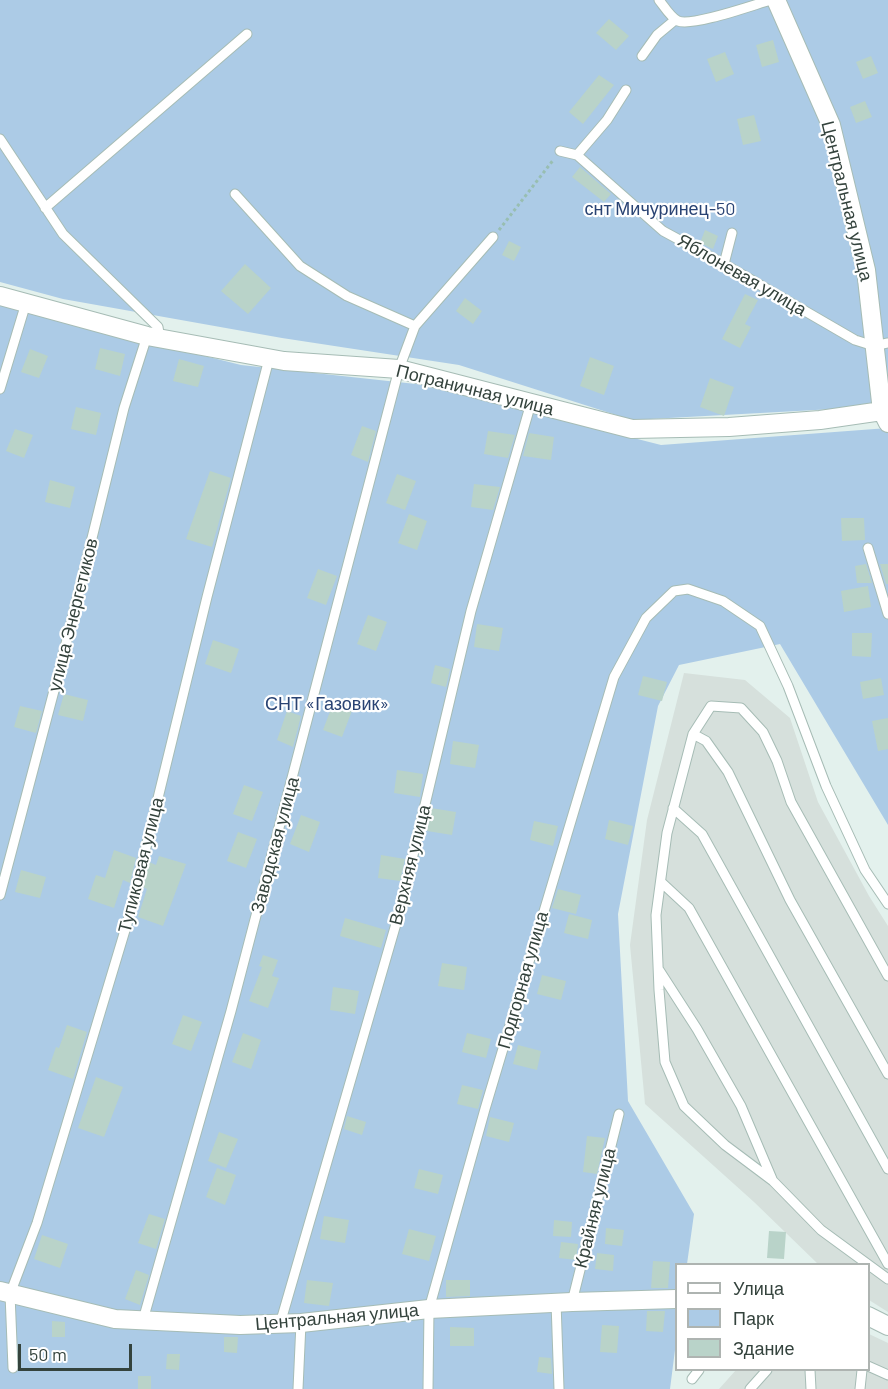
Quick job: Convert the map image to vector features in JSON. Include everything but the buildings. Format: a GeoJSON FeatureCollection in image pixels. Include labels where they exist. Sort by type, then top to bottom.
{"type":"FeatureCollection","features":[{"type":"Feature","properties":{"kind":"street","name":"Центральная улица"},"geometry":{"type":"LineString","coordinates":[[776,0],[831,125],[866,270],[881,345],[885,417]]}},
{"type":"Feature","properties":{"kind":"street","name":"Пограничная улица"},"geometry":{"type":"LineString","coordinates":[[0,296],[153,337],[269,359],[399,369],[632,429],[740,426],[885,417]]}},
{"type":"Feature","properties":{"kind":"street","name":"Центральная улица"},"geometry":{"type":"LineString","coordinates":[[5,1293],[115,1319],[240,1325],[301,1323],[429,1309],[675,1299]]}},
{"type":"Feature","properties":{"kind":"street"},"geometry":{"type":"LineString","coordinates":[[870,1317],[887,1326]]}},
{"type":"Feature","properties":{"kind":"lane"},"geometry":{"type":"LineString","coordinates":[[659,0],[675,20],[682,22],[712,17],[771,0]]}},
{"type":"Feature","properties":{"kind":"lane"},"geometry":{"type":"LineString","coordinates":[[642,56],[657,35],[675,20]]}},
{"type":"Feature","properties":{"kind":"lane"},"geometry":{"type":"LineString","coordinates":[[45,208],[248,34]]}},
{"type":"Feature","properties":{"kind":"lane"},"geometry":{"type":"LineString","coordinates":[[577,155],[607,120],[626,90]]}},
{"type":"Feature","properties":{"kind":"lane"},"geometry":{"type":"LineString","coordinates":[[0,139],[63,234],[158,327],[153,337]]}},
{"type":"Feature","properties":{"kind":"lane","name":"Яблоневая улица"},"geometry":{"type":"LineString","coordinates":[[560,151],[577,155],[663,231],[855,340],[881,345]]}},
{"type":"Feature","properties":{"kind":"lane"},"geometry":{"type":"LineString","coordinates":[[235,194],[300,266],[347,297],[415,326],[493,237]]}},
{"type":"Feature","properties":{"kind":"lane"},"geometry":{"type":"LineString","coordinates":[[724,264],[732,232]]}},
{"type":"Feature","properties":{"kind":"lane"},"geometry":{"type":"LineString","coordinates":[[0,389],[26,303]]}},
{"type":"Feature","properties":{"kind":"lane","name":"Заводская улица"},"geometry":{"type":"LineString","coordinates":[[143,1320],[231,1011],[399,369],[415,326]]}},
{"type":"Feature","properties":{"kind":"lane","name":"улица Энергетиков"},"geometry":{"type":"LineString","coordinates":[[0,895],[60,668],[124,408],[153,337]]}},
{"type":"Feature","properties":{"kind":"lane","name":"Тупиковая улица"},"geometry":{"type":"LineString","coordinates":[[13,1368],[5,1293],[37,1223],[129,917],[207,597],[269,359]]}},
{"type":"Feature","properties":{"kind":"lane","name":"Верхняя улица"},"geometry":{"type":"LineString","coordinates":[[280,1324],[400,910],[471,610],[531,403]]}},
{"type":"Feature","properties":{"kind":"lane"},"geometry":{"type":"LineString","coordinates":[[868,548],[888,614]]}},
{"type":"Feature","properties":{"kind":"lane","name":"Подгорная улица"},"geometry":{"type":"LineString","coordinates":[[428,1389],[429,1309],[485,1108],[614,677],[646,618],[674,591],[688,589],[723,601],[760,626],[788,686],[826,786],[865,870],[888,904]]}},
{"type":"Feature","properties":{"kind":"lane"},"geometry":{"type":"LineString","coordinates":[[866,1263],[821,1230],[773,1181],[725,1145],[684,1106],[665,1062],[656,915],[667,833],[673,808],[693,734],[711,706],[741,708],[764,732],[791,802],[888,976]]}},
{"type":"Feature","properties":{"kind":"lane"},"geometry":{"type":"LineString","coordinates":[[693,734],[706,741],[728,772],[790,900],[888,1074]]}},
{"type":"Feature","properties":{"kind":"lane"},"geometry":{"type":"LineString","coordinates":[[673,808],[702,834],[888,1169]]}},
{"type":"Feature","properties":{"kind":"lane"},"geometry":{"type":"LineString","coordinates":[[661,882],[688,908],[888,1264]]}},
{"type":"Feature","properties":{"kind":"lane"},"geometry":{"type":"LineString","coordinates":[[658,969],[697,1029],[741,1106],[773,1181]]}},
{"type":"Feature","properties":{"kind":"lane","name":"Крайняя улица"},"geometry":{"type":"LineString","coordinates":[[559,1389],[564,1302],[619,1114]]}},
{"type":"Feature","properties":{"kind":"lane"},"geometry":{"type":"LineString","coordinates":[[870,1266],[888,1279]]}},
{"type":"Feature","properties":{"kind":"lane"},"geometry":{"type":"LineString","coordinates":[[298,1389],[301,1323]]}},
{"type":"Feature","properties":{"kind":"lane"},"geometry":{"type":"LineString","coordinates":[[870,1367],[888,1375]]}},
{"type":"Feature","properties":{"kind":"lane"},"geometry":{"type":"LineString","coordinates":[[692,1378],[698,1371]]}},
{"type":"Feature","properties":{"kind":"lane"},"geometry":{"type":"LineString","coordinates":[[810,1371],[811,1389]]}},
{"type":"Feature","properties":{"kind":"lane"},"geometry":{"type":"LineString","coordinates":[[860,1389],[862,1371]]}},
{"type":"Feature","properties":{"kind":"lane"},"geometry":{"type":"LineString","coordinates":[[750,1389],[764,1372]]}},
{"type":"Feature","properties":{"kind":"lane"},"geometry":{"type":"LineString","coordinates":[[763,1389],[764,1372]]}},
{"type":"Feature","properties":{"kind":"path"},"geometry":{"type":"LineString","coordinates":[[493,237],[560,151]]}},
{"type":"Feature","properties":{"kind":"shaded area"},"geometry":{"type":"Polygon","coordinates":[[[684,673],[745,680],[790,718],[818,802],[888,926],[888,1312],[870,1301],[870,1263],[817,1263],[754,1202],[645,1104],[630,945],[647,820],[684,673]]]}},
{"type":"Feature","properties":{"kind":"shaded area"},"geometry":{"type":"Polygon","coordinates":[[[870,1334],[888,1343],[888,1389],[719,1389],[735,1371],[870,1371],[870,1334]]]}},
{"type":"Feature","properties":{"kind":"green space","name":"снт Мичуринец-50"},"geometry":{"type":"Polygon","coordinates":[[[0,0],[888,0],[888,403],[852,408],[632,420],[459,365],[282,338],[63,299],[0,282],[0,0]]]}},
{"type":"Feature","properties":{"kind":"green space","name":"СНТ «Газовик»"},"geometry":{"type":"Polygon","coordinates":[[[0,305],[241,365],[425,385],[661,445],[888,428],[888,825],[780,644],[679,665],[658,706],[618,914],[628,1101],[694,1214],[687,1263],[675,1263],[675,1350],[670,1389],[0,1389],[0,305]]]}}]}
